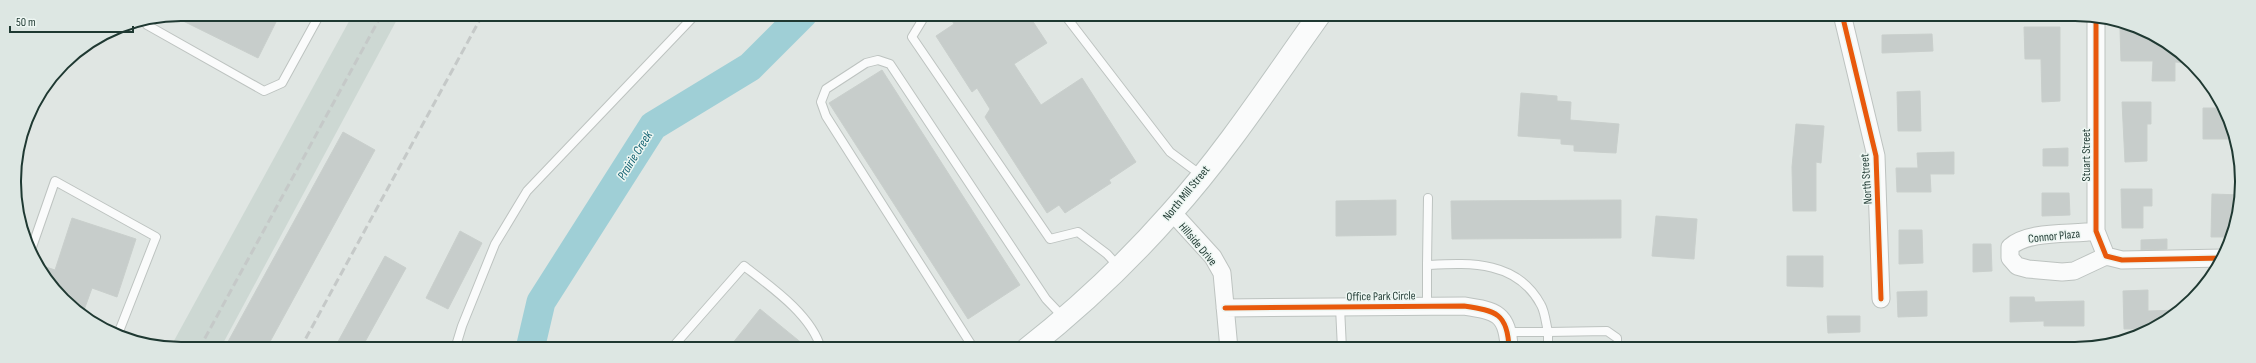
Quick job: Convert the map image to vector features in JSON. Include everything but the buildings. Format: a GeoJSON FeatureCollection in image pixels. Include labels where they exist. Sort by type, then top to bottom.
{"type":"FeatureCollection","features":[{"type":"Feature","properties":{"kind":"main road","name":"North Mill Street"},"geometry":{"type":"LineString","coordinates":[[1035,342],[1120,268],[1172,212],[1315,21]]}},
{"type":"Feature","properties":{"kind":"street","name":"North Street"},"geometry":{"type":"LineString","coordinates":[[1844,21],[1876,156],[1881,299]]}},
{"type":"Feature","properties":{"kind":"street","name":"Stuart Street"},"geometry":{"type":"LineString","coordinates":[[2096,22],[2096,231],[2106,256]]}},
{"type":"Feature","properties":{"kind":"street","name":"Hillside Drive"},"geometry":{"type":"LineString","coordinates":[[1172,212],[1213,258],[1222,273],[1228,342]]}},
{"type":"Feature","properties":{"kind":"street","name":"Connor Plaza"},"geometry":{"type":"LineString","coordinates":[[2096,231],[2031,237],[2018,240],[2010,247],[2010,258],[2017,266],[2028,269],[2062,272],[2074,271],[2106,256]]}},
{"type":"Feature","properties":{"kind":"street"},"geometry":{"type":"LineString","coordinates":[[2106,256],[2122,260],[2215,258]]}},
{"type":"Feature","properties":{"kind":"street","name":"Office Park Circle"},"geometry":{"type":"LineString","coordinates":[[1225,308],[1464,306],[1492,310],[1506,323],[1508,340]]}},
{"type":"Feature","properties":{"kind":"lane"},"geometry":{"type":"LineString","coordinates":[[147,25],[264,91],[282,83],[316,21]]}},
{"type":"Feature","properties":{"kind":"lane"},"geometry":{"type":"LineString","coordinates":[[457,342],[462,326],[495,244],[527,191],[689,21]]}},
{"type":"Feature","properties":{"kind":"lane"},"geometry":{"type":"LineString","coordinates":[[922,21],[912,37],[1050,239],[1078,232],[1107,254],[1120,268]]}},
{"type":"Feature","properties":{"kind":"lane"},"geometry":{"type":"LineString","coordinates":[[1069,21],[1170,152],[1201,175]]}},
{"type":"Feature","properties":{"kind":"lane"},"geometry":{"type":"LineString","coordinates":[[970,342],[826,116],[821,102],[826,89],[866,63],[878,60],[890,64],[1046,299],[1064,318]]}},
{"type":"Feature","properties":{"kind":"lane"},"geometry":{"type":"LineString","coordinates":[[33,242],[55,180],[156,237],[120,330]]}},
{"type":"Feature","properties":{"kind":"lane"},"geometry":{"type":"LineString","coordinates":[[1427,306],[1428,198]]}},
{"type":"Feature","properties":{"kind":"lane"},"geometry":{"type":"LineString","coordinates":[[1427,264],[1462,263],[1495,267],[1523,282],[1541,305],[1548,332],[1548,342]]}},
{"type":"Feature","properties":{"kind":"lane"},"geometry":{"type":"LineString","coordinates":[[677,342],[744,266],[791,302],[819,342]]}},
{"type":"Feature","properties":{"kind":"lane"},"geometry":{"type":"LineString","coordinates":[[1340,307],[1342,342]]}},
{"type":"Feature","properties":{"kind":"lane"},"geometry":{"type":"LineString","coordinates":[[1508,340],[1548,332],[1607,331],[1617,338],[1617,342]]}},
{"type":"Feature","properties":{"kind":"shaded area"},"geometry":{"type":"Polygon","coordinates":[[[349,21],[396,21],[224,342],[173,342],[349,21]]]}},
{"type":"Feature","properties":{"kind":"waterway","name":"Prairie Creek"},"geometry":{"type":"LineString","coordinates":[[532,342],[541,302],[653,126],[750,67],[796,21]]}},
{"type":"Feature","properties":{"kind":"railway"},"geometry":{"type":"LineString","coordinates":[[203,342],[378,21]]}},
{"type":"Feature","properties":{"kind":"railway"},"geometry":{"type":"LineString","coordinates":[[304,342],[479,21]]}},
{"type":"Feature","properties":{"kind":"cycle path"},"geometry":{"type":"LineString","coordinates":[[1844,21],[1876,156],[1881,299]]}},
{"type":"Feature","properties":{"kind":"cycle path"},"geometry":{"type":"LineString","coordinates":[[2096,22],[2096,231],[2106,256],[2122,260],[2215,258]]}},
{"type":"Feature","properties":{"kind":"cycle path"},"geometry":{"type":"LineString","coordinates":[[1225,308],[1464,306],[1492,312],[1498,316],[1503,321],[1506,328],[1508,342]]}}]}
